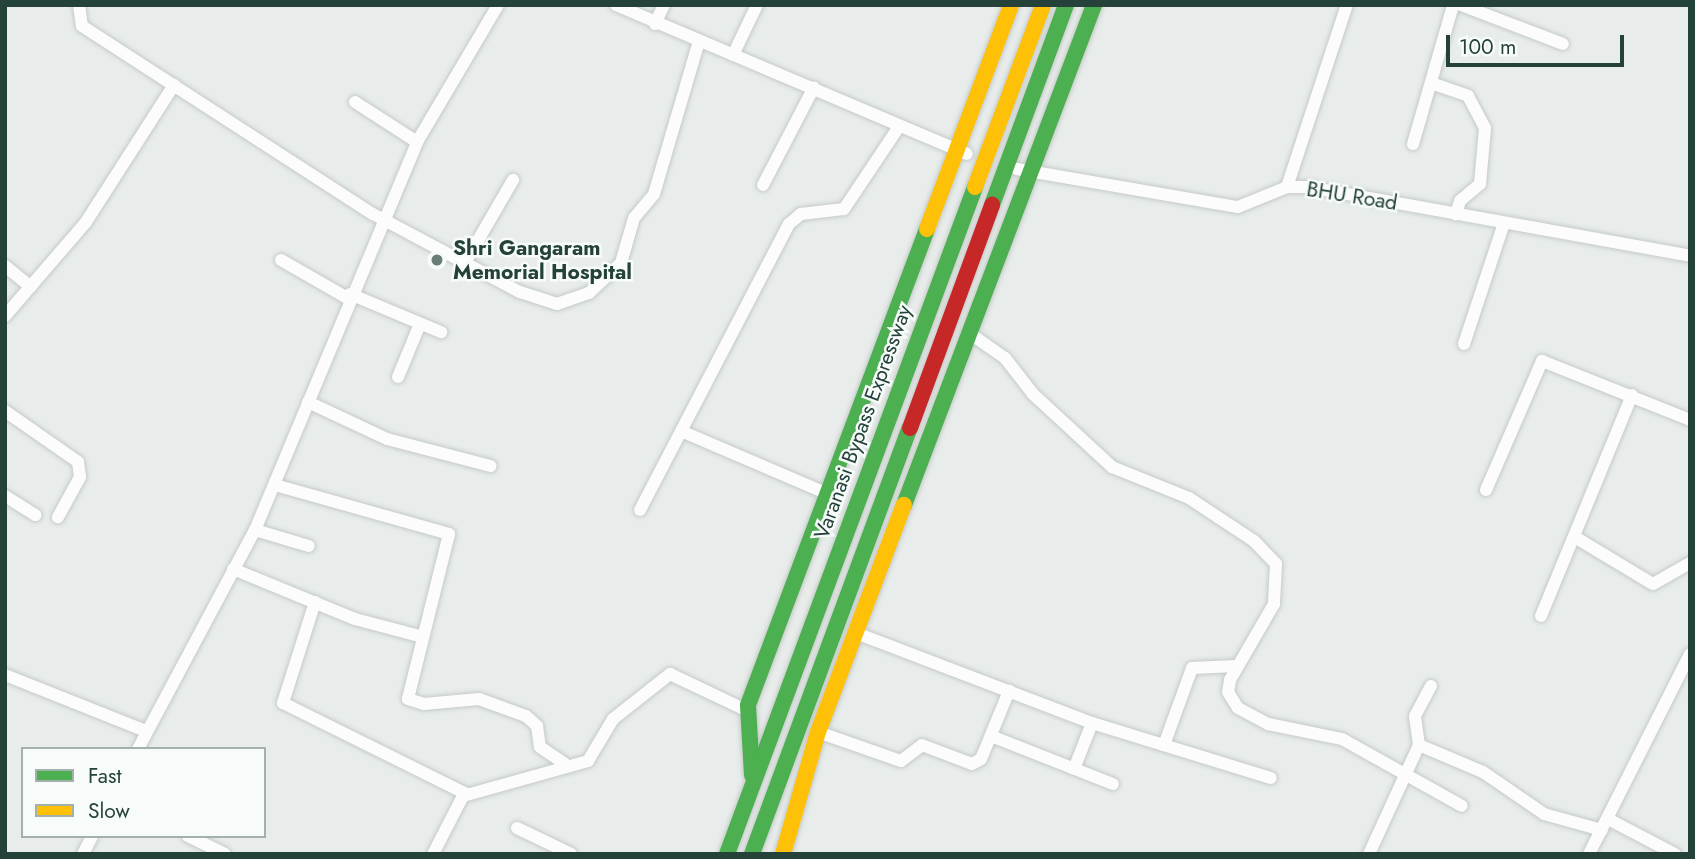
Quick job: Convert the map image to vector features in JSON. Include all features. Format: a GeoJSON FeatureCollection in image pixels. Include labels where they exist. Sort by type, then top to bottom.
{"type":"FeatureCollection","features":[{"type":"Feature","properties":{"kind":"main road"},"geometry":{"type":"LineString","coordinates":[[752,775],[748,711],[828,494],[961,152],[1012,5]]}},
{"type":"Feature","properties":{"kind":"main road","name":"Varanasi Bypass Expressway"},"geometry":{"type":"LineString","coordinates":[[727,854],[752,775],[1043,5]]}},
{"type":"Feature","properties":{"kind":"main road","name":"Varanasi Bypass Expressway"},"geometry":{"type":"LineString","coordinates":[[752,854],[1066,5]]}},
{"type":"Feature","properties":{"kind":"main road"},"geometry":{"type":"LineString","coordinates":[[783,854],[818,733],[1034,174],[1094,5]]}},
{"type":"Feature","properties":{"kind":"street"},"geometry":{"type":"LineString","coordinates":[[79,5],[82,26],[382,216],[520,292],[557,304],[578,299],[610,277],[621,262],[634,218],[654,194],[699,41]]}},
{"type":"Feature","properties":{"kind":"street"},"geometry":{"type":"LineString","coordinates":[[139,747],[256,530],[382,216],[417,142],[498,5]]}},
{"type":"Feature","properties":{"kind":"street"},"geometry":{"type":"LineString","coordinates":[[616,5],[655,24],[814,88],[898,128],[961,152]]}},
{"type":"Feature","properties":{"kind":"street"},"geometry":{"type":"LineString","coordinates":[[655,24],[664,5]]}},
{"type":"Feature","properties":{"kind":"street"},"geometry":{"type":"LineString","coordinates":[[733,55],[757,5]]}},
{"type":"Feature","properties":{"kind":"street"},"geometry":{"type":"LineString","coordinates":[[1287,187],[1347,5]]}},
{"type":"Feature","properties":{"kind":"street"},"geometry":{"type":"LineString","coordinates":[[1413,144],[1453,5]]}},
{"type":"Feature","properties":{"kind":"street"},"geometry":{"type":"LineString","coordinates":[[1461,5],[1563,44]]}},
{"type":"Feature","properties":{"kind":"street"},"geometry":{"type":"LineString","coordinates":[[1431,83],[1468,96],[1485,128],[1480,184],[1460,201],[1456,214]]}},
{"type":"Feature","properties":{"kind":"street"},"geometry":{"type":"LineString","coordinates":[[5,316],[86,222],[174,85]]}},
{"type":"Feature","properties":{"kind":"street"},"geometry":{"type":"LineString","coordinates":[[763,185],[814,88]]}},
{"type":"Feature","properties":{"kind":"street"},"geometry":{"type":"LineString","coordinates":[[355,102],[417,142]]}},
{"type":"Feature","properties":{"kind":"street"},"geometry":{"type":"LineString","coordinates":[[640,510],[789,224],[801,214],[844,209],[898,128]]}},
{"type":"Feature","properties":{"kind":"street","name":"BHU Road"},"geometry":{"type":"LineString","coordinates":[[1017,169],[1238,207],[1287,187],[1456,214],[1690,257]]}},
{"type":"Feature","properties":{"kind":"street"},"geometry":{"type":"LineString","coordinates":[[466,261],[513,180]]}},
{"type":"Feature","properties":{"kind":"street"},"geometry":{"type":"LineString","coordinates":[[1464,344],[1504,223]]}},
{"type":"Feature","properties":{"kind":"street"},"geometry":{"type":"LineString","coordinates":[[281,260],[350,297],[442,332]]}},
{"type":"Feature","properties":{"kind":"street"},"geometry":{"type":"LineString","coordinates":[[5,266],[31,287]]}},
{"type":"Feature","properties":{"kind":"street"},"geometry":{"type":"LineString","coordinates":[[398,377],[420,324]]}},
{"type":"Feature","properties":{"kind":"street"},"geometry":{"type":"LineString","coordinates":[[972,335],[1005,358],[1033,394],[1112,467],[1189,498],[1270,556],[1278,574],[1274,604],[1236,666],[1228,692],[1238,708],[1268,723],[1342,739],[1405,777],[1462,806]]}},
{"type":"Feature","properties":{"kind":"street"},"geometry":{"type":"LineString","coordinates":[[1486,490],[1542,361],[1690,420]]}},
{"type":"Feature","properties":{"kind":"street"},"geometry":{"type":"LineString","coordinates":[[1541,616],[1577,539],[1632,395]]}},
{"type":"Feature","properties":{"kind":"street"},"geometry":{"type":"LineString","coordinates":[[308,402],[387,439],[491,466]]}},
{"type":"Feature","properties":{"kind":"street"},"geometry":{"type":"LineString","coordinates":[[5,411],[78,462],[80,477],[58,517]]}},
{"type":"Feature","properties":{"kind":"street"},"geometry":{"type":"LineString","coordinates":[[681,431],[828,494]]}},
{"type":"Feature","properties":{"kind":"street"},"geometry":{"type":"LineString","coordinates":[[275,485],[449,534],[408,699],[424,704],[480,699],[526,716],[537,726],[540,747],[565,764]]}},
{"type":"Feature","properties":{"kind":"street"},"geometry":{"type":"LineString","coordinates":[[5,496],[35,515]]}},
{"type":"Feature","properties":{"kind":"street"},"geometry":{"type":"LineString","coordinates":[[256,530],[309,546]]}},
{"type":"Feature","properties":{"kind":"street"},"geometry":{"type":"LineString","coordinates":[[1577,539],[1653,584],[1690,562]]}},
{"type":"Feature","properties":{"kind":"street"},"geometry":{"type":"LineString","coordinates":[[233,569],[315,602],[423,637]]}},
{"type":"Feature","properties":{"kind":"street"},"geometry":{"type":"LineString","coordinates":[[315,602],[283,703],[466,794],[482,795],[507,779],[550,776],[565,764],[588,761],[613,719],[670,674],[748,711]]}},
{"type":"Feature","properties":{"kind":"street"},"geometry":{"type":"LineString","coordinates":[[856,632],[1092,723],[1271,778]]}},
{"type":"Feature","properties":{"kind":"street"},"geometry":{"type":"LineString","coordinates":[[1590,854],[1690,653]]}},
{"type":"Feature","properties":{"kind":"street"},"geometry":{"type":"LineString","coordinates":[[1164,745],[1192,668],[1236,666]]}},
{"type":"Feature","properties":{"kind":"street"},"geometry":{"type":"LineString","coordinates":[[5,674],[146,731]]}},
{"type":"Feature","properties":{"kind":"street"},"geometry":{"type":"LineString","coordinates":[[1369,854],[1419,746],[1415,716],[1430,686]]}},
{"type":"Feature","properties":{"kind":"street"},"geometry":{"type":"LineString","coordinates":[[818,733],[901,761],[922,745],[972,764],[991,736],[1009,691]]}},
{"type":"Feature","properties":{"kind":"street"},"geometry":{"type":"LineString","coordinates":[[1074,769],[1092,723]]}},
{"type":"Feature","properties":{"kind":"street"},"geometry":{"type":"LineString","coordinates":[[991,736],[1113,784]]}},
{"type":"Feature","properties":{"kind":"street"},"geometry":{"type":"LineString","coordinates":[[1419,746],[1483,772],[1544,814],[1605,825],[1675,854]]}},
{"type":"Feature","properties":{"kind":"street"},"geometry":{"type":"LineString","coordinates":[[433,854],[466,794]]}},
{"type":"Feature","properties":{"kind":"street"},"geometry":{"type":"LineString","coordinates":[[517,828],[570,854]]}},
{"type":"Feature","properties":{"kind":"street"},"geometry":{"type":"LineString","coordinates":[[83,854],[91,838]]}},
{"type":"Feature","properties":{"kind":"street"},"geometry":{"type":"LineString","coordinates":[[192,838],[225,854]]}},
{"type":"Feature","properties":{"kind":"traffic: fast"},"geometry":{"type":"LineString","coordinates":[[992,205],[1066,5]]}},
{"type":"Feature","properties":{"kind":"traffic: fast"},"geometry":{"type":"LineString","coordinates":[[904,505],[1094,5]]}},
{"type":"Feature","properties":{"kind":"traffic: fast"},"geometry":{"type":"LineString","coordinates":[[727,854],[975,187]]}},
{"type":"Feature","properties":{"kind":"traffic: fast"},"geometry":{"type":"LineString","coordinates":[[752,775],[748,705],[927,229]]}},
{"type":"Feature","properties":{"kind":"traffic: fast"},"geometry":{"type":"LineString","coordinates":[[752,854],[910,428]]}},
{"type":"Feature","properties":{"kind":"traffic: slow"},"geometry":{"type":"LineString","coordinates":[[927,229],[1011,5]]}},
{"type":"Feature","properties":{"kind":"traffic: slow"},"geometry":{"type":"LineString","coordinates":[[975,187],[1043,5]]}},
{"type":"Feature","properties":{"kind":"traffic: slow"},"geometry":{"type":"LineString","coordinates":[[783,854],[818,732],[904,505]]}},
{"type":"Feature","properties":{"kind":"traffic: jam"},"geometry":{"type":"LineString","coordinates":[[910,428],[992,205]]}},
{"type":"Feature","properties":{"kind":"place","name":"Shri Gangaram Memorial Hospital"},"geometry":{"type":"Point","coordinates":[437,260]}}]}
